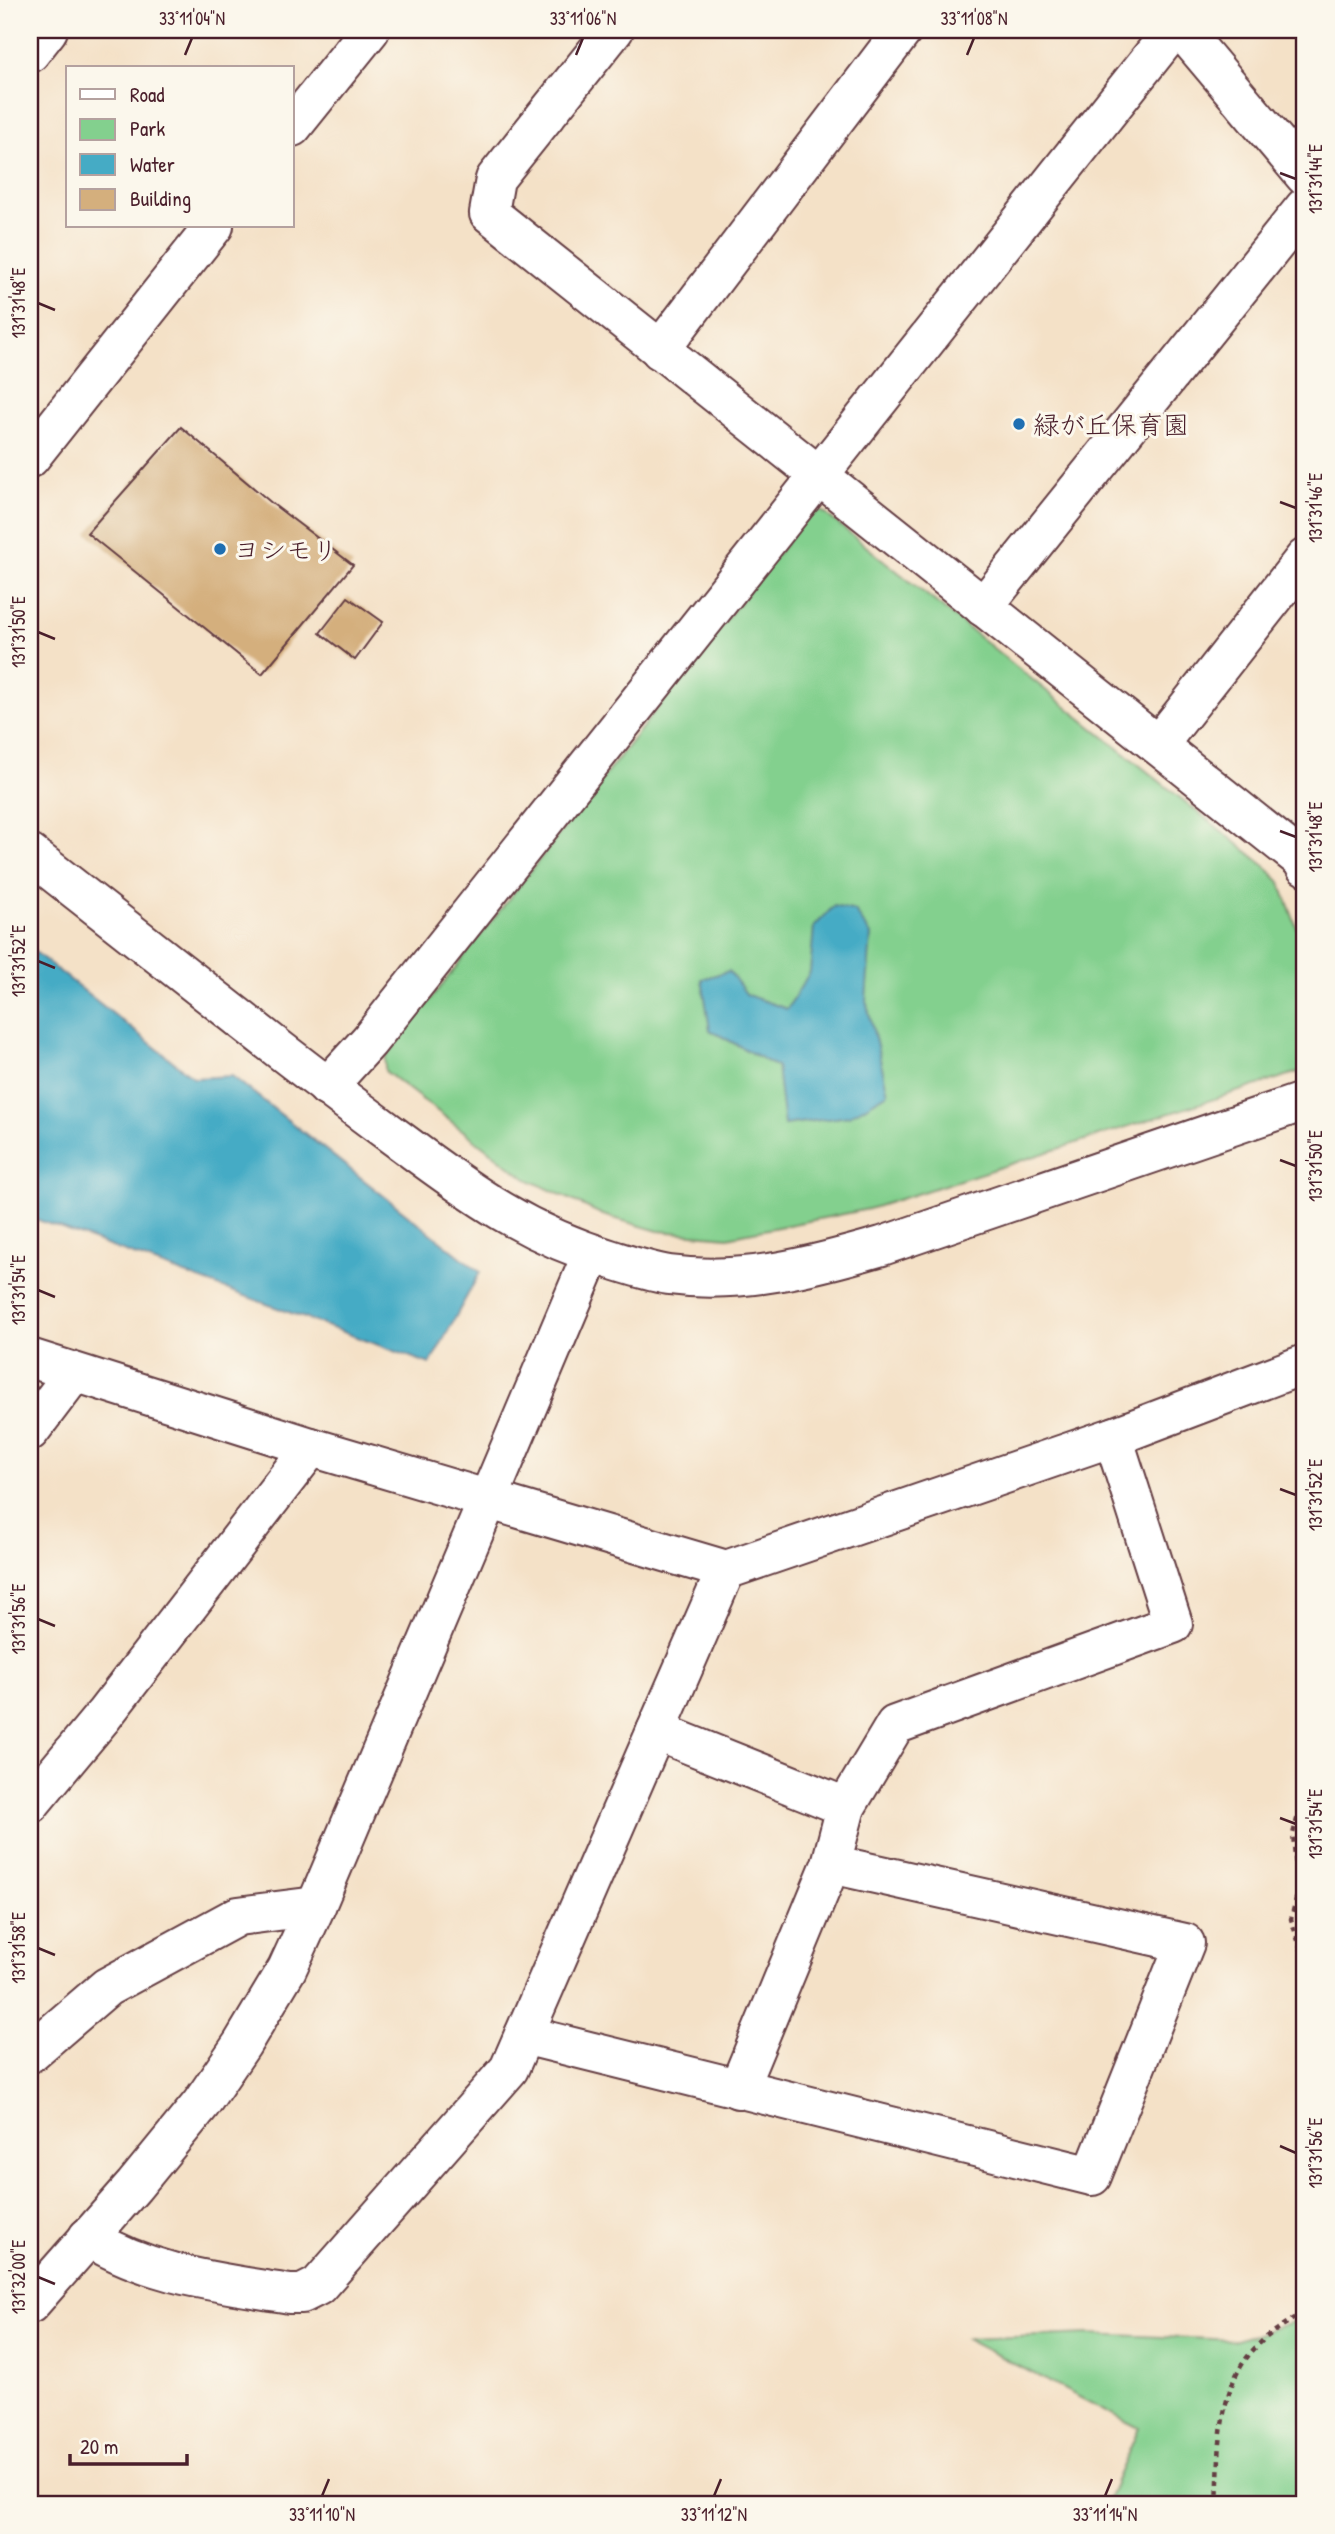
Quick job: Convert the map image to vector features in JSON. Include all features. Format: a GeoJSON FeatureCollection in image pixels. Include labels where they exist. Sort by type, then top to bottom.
{"type":"FeatureCollection","features":[{"type":"Feature","properties":{"kind":"street"},"geometry":{"type":"LineString","coordinates":[[30,53],[48,30]]}},
{"type":"Feature","properties":{"kind":"street"},"geometry":{"type":"LineString","coordinates":[[294,125],[370,30]]}},
{"type":"Feature","properties":{"kind":"street"},"geometry":{"type":"LineString","coordinates":[[614,30],[495,179],[489,213],[1302,860],[1305,866]]}},
{"type":"Feature","properties":{"kind":"street"},"geometry":{"type":"LineString","coordinates":[[660,350],[903,30]]}},
{"type":"Feature","properties":{"kind":"street"},"geometry":{"type":"LineString","coordinates":[[327,1087],[369,1041],[1173,30]]}},
{"type":"Feature","properties":{"kind":"street"},"geometry":{"type":"LineString","coordinates":[[1182,30],[1305,176]]}},
{"type":"Feature","properties":{"kind":"street"},"geometry":{"type":"LineString","coordinates":[[983,607],[1305,207]]}},
{"type":"Feature","properties":{"kind":"street"},"geometry":{"type":"LineString","coordinates":[[30,458],[212,228]]}},
{"type":"Feature","properties":{"kind":"street"},"geometry":{"type":"LineString","coordinates":[[1158,745],[1305,558]]}},
{"type":"Feature","properties":{"kind":"street"},"geometry":{"type":"LineString","coordinates":[[30,854],[327,1087],[499,1211],[546,1236],[640,1269],[701,1278],[766,1274],[799,1268],[882,1246],[1305,1101]]}},
{"type":"Feature","properties":{"kind":"street"},"geometry":{"type":"LineString","coordinates":[[30,2304],[134,2186],[201,2104],[288,1969],[592,1254]]}},
{"type":"Feature","properties":{"kind":"street"},"geometry":{"type":"LineString","coordinates":[[30,1358],[311,1447],[726,1570],[1113,1437],[1305,1363]]}},
{"type":"Feature","properties":{"kind":"street"},"geometry":{"type":"LineString","coordinates":[[30,1431],[74,1373]]}},
{"type":"Feature","properties":{"kind":"street"},"geometry":{"type":"LineString","coordinates":[[738,2088],[831,1864],[846,1807],[895,1725],[1174,1624],[1113,1437]]}},
{"type":"Feature","properties":{"kind":"street"},"geometry":{"type":"LineString","coordinates":[[30,1804],[104,1715],[311,1447]]}},
{"type":"Feature","properties":{"kind":"street"},"geometry":{"type":"LineString","coordinates":[[88,2237],[131,2260],[184,2277],[289,2294],[310,2291],[327,2277],[509,2069],[726,1570]]}},
{"type":"Feature","properties":{"kind":"street"},"geometry":{"type":"LineString","coordinates":[[656,1731],[846,1807]]}},
{"type":"Feature","properties":{"kind":"street"},"geometry":{"type":"LineString","coordinates":[[524,2035],[1092,2176],[1185,1942],[831,1864]]}},
{"type":"Feature","properties":{"kind":"street"},"geometry":{"type":"LineString","coordinates":[[30,2053],[107,1987],[238,1916],[316,1906]]}},
{"type":"Feature","properties":{"kind":"path"},"geometry":{"type":"LineString","coordinates":[[1305,1800],[1298,1812],[1293,1834],[1298,1891],[1291,1919],[1305,1962]]}},
{"type":"Feature","properties":{"kind":"path"},"geometry":{"type":"LineString","coordinates":[[1217,2504],[1221,2430],[1229,2393],[1241,2364],[1258,2344],[1305,2311]]}},
{"type":"Feature","properties":{"kind":"green space"},"geometry":{"type":"Polygon","coordinates":[[[822,511],[1264,865],[1280,882],[1305,950],[1305,1070],[869,1209],[728,1237],[658,1231],[603,1215],[525,1178],[385,1071],[385,1058],[810,512],[822,511]]]}},
{"type":"Feature","properties":{"kind":"green space"},"geometry":{"type":"Polygon","coordinates":[[[1305,2318],[1305,2504],[1106,2504],[1139,2428],[966,2339],[1089,2334],[1237,2340],[1305,2318]]]}},
{"type":"Feature","properties":{"kind":"water"},"geometry":{"type":"Polygon","coordinates":[[[834,906],[855,911],[871,935],[866,1000],[888,1093],[849,1116],[784,1125],[777,1067],[710,1030],[702,979],[729,971],[747,995],[787,1009],[810,972],[814,927],[834,906]]]}},
{"type":"Feature","properties":{"kind":"water"},"geometry":{"type":"Polygon","coordinates":[[[30,948],[194,1078],[232,1076],[480,1272],[430,1364],[30,1217],[30,948]]]}},
{"type":"Feature","properties":{"kind":"building","name":"ヨシモリ"},"geometry":{"type":"Polygon","coordinates":[[[181,427],[274,505],[353,565],[262,674],[87,533],[181,427]]]}},
{"type":"Feature","properties":{"kind":"building"},"geometry":{"type":"Polygon","coordinates":[[[348,597],[383,622],[355,660],[320,633],[348,597]]]}},
{"type":"Feature","properties":{"kind":"place","name":"緑が丘保育園"},"geometry":{"type":"Point","coordinates":[1019,424]}},
{"type":"Feature","properties":{"kind":"place","name":"ヨシモリ"},"geometry":{"type":"Point","coordinates":[220,549]}}]}
